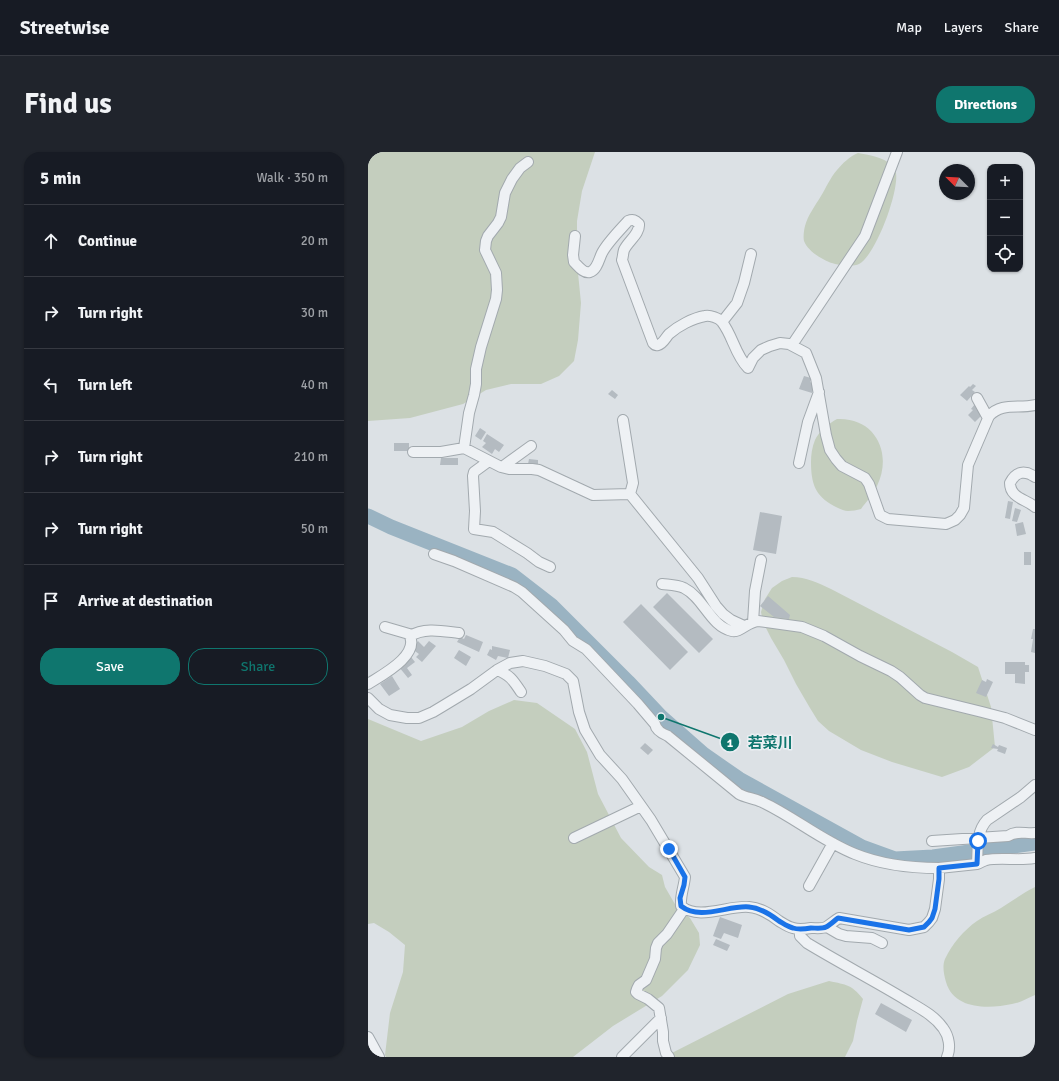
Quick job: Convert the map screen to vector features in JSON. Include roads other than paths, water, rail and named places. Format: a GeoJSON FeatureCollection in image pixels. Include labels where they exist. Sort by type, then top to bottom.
{"type":"FeatureCollection","features":[{"type":"Feature","properties":{"kind":"street"},"geometry":{"type":"LineString","coordinates":[[792,345],[865,236],[897,152]]}},
{"type":"Feature","properties":{"kind":"street"},"geometry":{"type":"LineString","coordinates":[[464,448],[468,413],[476,384],[476,368],[496,299],[497,290],[496,273],[485,250],[486,241],[501,217],[505,193],[512,179],[520,168],[528,162]]}},
{"type":"Feature","properties":{"kind":"street"},"geometry":{"type":"LineString","coordinates":[[575,236],[573,254],[574,262],[583,270],[590,272],[595,268],[603,251],[628,221],[632,220],[638,224],[639,227],[637,231],[624,250],[622,260],[650,336],[653,343],[656,345],[661,343],[668,334],[676,329],[693,320],[707,316],[716,318],[722,322],[744,364],[748,368],[754,358],[762,350],[770,346],[789,344],[806,353],[816,378],[830,450],[842,466],[865,478],[869,484],[880,515],[888,519],[946,524],[955,520],[964,508],[968,466],[988,418],[994,410],[999,408],[1028,407],[1035,405]]}},
{"type":"Feature","properties":{"kind":"street"},"geometry":{"type":"LineString","coordinates":[[722,322],[737,303],[744,283],[751,254]]}},
{"type":"Feature","properties":{"kind":"street"},"geometry":{"type":"LineString","coordinates":[[799,463],[808,422],[819,392]]}},
{"type":"Feature","properties":{"kind":"street"},"geometry":{"type":"LineString","coordinates":[[977,398],[988,418]]}},
{"type":"Feature","properties":{"kind":"street"},"geometry":{"type":"LineString","coordinates":[[622,420],[633,483],[630,494]]}},
{"type":"Feature","properties":{"kind":"street"},"geometry":{"type":"LineString","coordinates":[[502,467],[531,446]]}},
{"type":"Feature","properties":{"kind":"street"},"geometry":{"type":"LineString","coordinates":[[413,452],[441,452],[464,448],[502,467],[509,469],[532,468],[539,470],[593,495],[630,494]]}},
{"type":"Feature","properties":{"kind":"street"},"geometry":{"type":"LineString","coordinates":[[489,461],[474,472],[473,476],[475,511],[474,529],[493,532],[539,562],[550,567]]}},
{"type":"Feature","properties":{"kind":"street"},"geometry":{"type":"LineString","coordinates":[[1035,477],[1029,473],[1018,474],[1010,483],[1011,491],[1014,494],[1035,507]]}},
{"type":"Feature","properties":{"kind":"street"},"geometry":{"type":"LineString","coordinates":[[630,494],[698,578],[723,614],[731,620],[748,624]]}},
{"type":"Feature","properties":{"kind":"street"},"geometry":{"type":"LineString","coordinates":[[434,554],[454,561],[514,587],[522,592],[564,630],[573,641],[586,650],[638,704],[660,731],[739,794],[746,798],[761,801],[833,843],[855,854],[881,863],[914,868],[939,868],[986,860],[1025,860],[1035,858]]}},
{"type":"Feature","properties":{"kind":"street"},"geometry":{"type":"LineString","coordinates":[[748,624],[761,560]]}},
{"type":"Feature","properties":{"kind":"street"},"geometry":{"type":"LineString","coordinates":[[662,584],[678,586],[685,589],[698,599],[713,618],[724,628],[734,632],[739,631],[748,624],[758,621],[802,627],[824,636],[891,671],[920,695],[926,698],[1005,718],[1034,729]]}},
{"type":"Feature","properties":{"kind":"street"},"geometry":{"type":"LineString","coordinates":[[368,684],[402,660],[408,653],[411,644],[411,638],[408,634],[385,627]]}},
{"type":"Feature","properties":{"kind":"street"},"geometry":{"type":"LineString","coordinates":[[410,636],[423,630],[459,633]]}},
{"type":"Feature","properties":{"kind":"street"},"geometry":{"type":"LineString","coordinates":[[368,698],[379,709],[390,715],[418,718],[433,712],[510,663],[523,661],[545,666],[566,674],[573,681],[579,712],[585,730],[600,756],[622,779],[651,820],[685,877],[680,898],[681,906],[687,911],[700,913],[741,907],[755,908],[768,913],[792,928],[800,929],[828,927],[838,918],[909,930],[924,927],[932,918],[935,909],[939,868]]}},
{"type":"Feature","properties":{"kind":"street"},"geometry":{"type":"LineString","coordinates":[[497,670],[506,673],[513,679],[521,692]]}},
{"type":"Feature","properties":{"kind":"street"},"geometry":{"type":"LineString","coordinates":[[977,862],[978,839],[983,824],[1021,798],[1035,786]]}},
{"type":"Feature","properties":{"kind":"street"},"geometry":{"type":"LineString","coordinates":[[574,838],[641,806]]}},
{"type":"Feature","properties":{"kind":"street"},"geometry":{"type":"LineString","coordinates":[[932,841],[1008,836],[1015,832],[1035,833]]}},
{"type":"Feature","properties":{"kind":"street"},"geometry":{"type":"LineString","coordinates":[[809,886],[833,843]]}},
{"type":"Feature","properties":{"kind":"street"},"geometry":{"type":"LineString","coordinates":[[669,1057],[666,1053],[663,1041],[659,1008],[648,999],[638,994],[636,989],[646,980],[653,964],[658,943],[667,934],[684,909]]}},
{"type":"Feature","properties":{"kind":"street"},"geometry":{"type":"LineString","coordinates":[[828,927],[839,934],[872,938],[882,943]]}},
{"type":"Feature","properties":{"kind":"street"},"geometry":{"type":"LineString","coordinates":[[800,929],[800,936],[807,942],[932,1016],[947,1034],[949,1045],[947,1057]]}},
{"type":"Feature","properties":{"kind":"street"},"geometry":{"type":"LineString","coordinates":[[622,1057],[661,1018]]}},
{"type":"Feature","properties":{"kind":"street"},"geometry":{"type":"LineString","coordinates":[[368,1037],[379,1057]]}},
{"type":"Feature","properties":{"kind":"waterway"},"geometry":{"type":"LineString","coordinates":[[368,516],[391,527],[512,575],[552,606],[661,717],[703,754],[739,779],[862,847],[895,859],[933,857],[1035,843]]}},
{"type":"Feature","properties":{"kind":"place","name":"若菜川"},"geometry":{"type":"Point","coordinates":[661,717]}}]}
